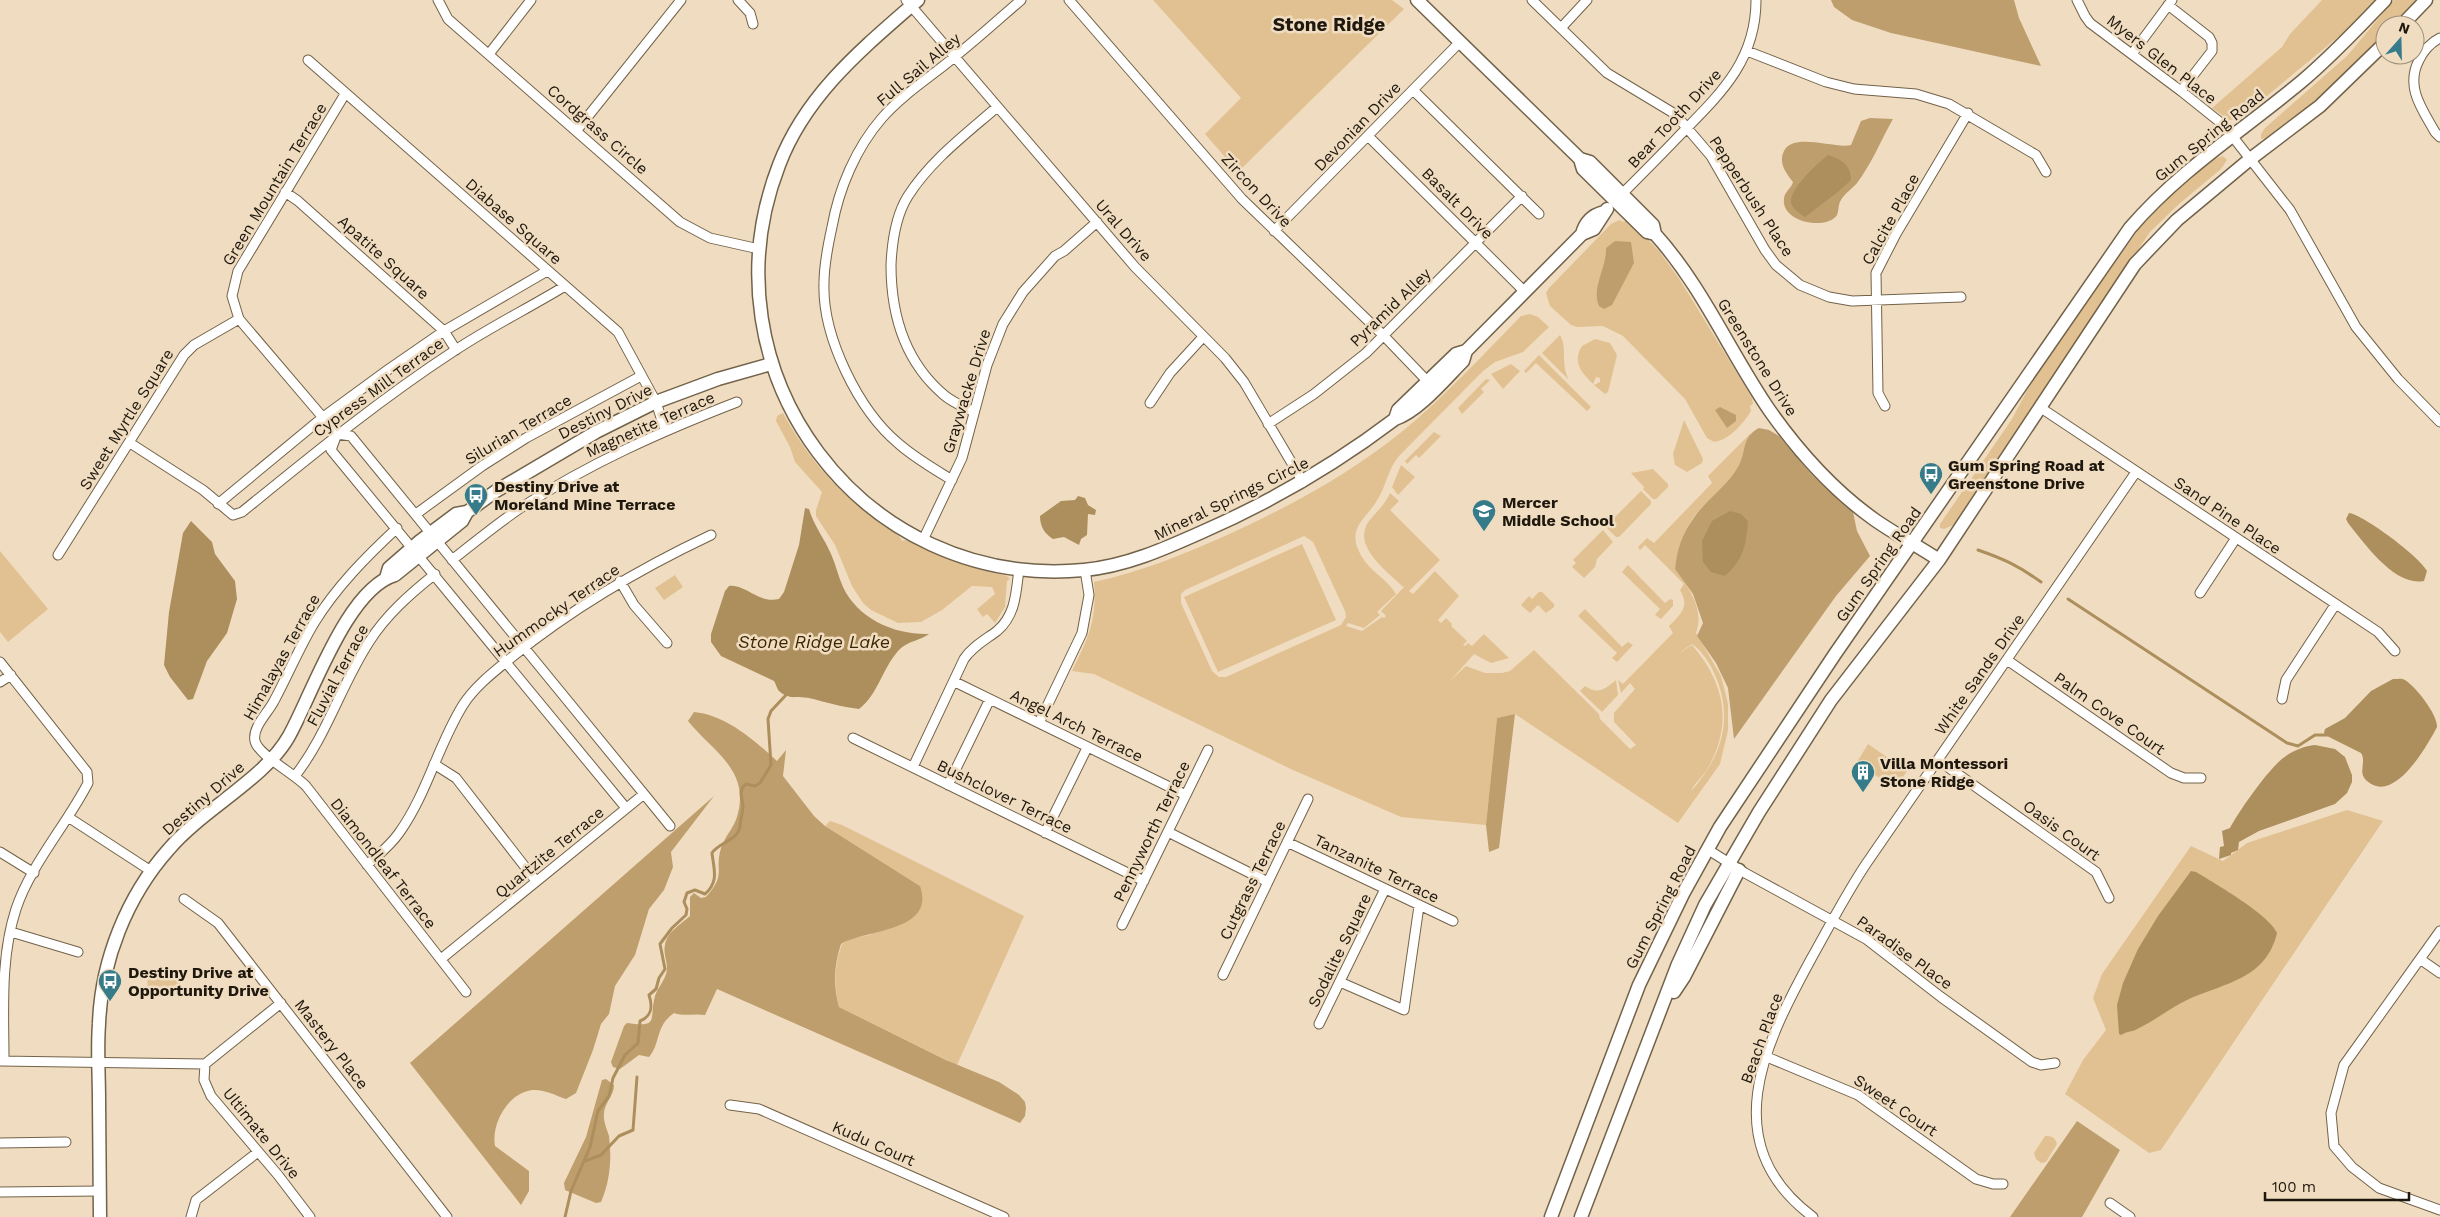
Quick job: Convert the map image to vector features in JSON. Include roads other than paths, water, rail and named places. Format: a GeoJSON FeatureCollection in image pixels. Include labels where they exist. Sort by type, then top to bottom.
{"type":"FeatureCollection","features":[{"type":"Feature","properties":{"kind":"street","name":"Cordgrass Circle"},"geometry":{"type":"LineString","coordinates":[[438,0],[448,19],[680,222],[710,238],[758,249]]}},
{"type":"Feature","properties":{"kind":"street"},"geometry":{"type":"LineString","coordinates":[[489,54],[531,0]]}},
{"type":"Feature","properties":{"kind":"street"},"geometry":{"type":"LineString","coordinates":[[577,130],[681,0]]}},
{"type":"Feature","properties":{"kind":"street"},"geometry":{"type":"LineString","coordinates":[[738,0],[750,13],[753,24]]}},
{"type":"Feature","properties":{"kind":"street","name":"Full Sail Alley"},"geometry":{"type":"LineString","coordinates":[[952,480],[898,444],[856,393],[840,361],[830,325],[824,284],[835,208],[859,152],[882,118],[908,93],[954,58],[1021,0]]}},
{"type":"Feature","properties":{"kind":"street","name":"Zircon Drive"},"geometry":{"type":"LineString","coordinates":[[1069,0],[1242,199],[1384,336],[1431,386]]}},
{"type":"Feature","properties":{"kind":"street","name":"Greenstone Drive"},"geometry":{"type":"LineString","coordinates":[[1417,0],[1580,159],[1583,169],[1653,226],[1655,234],[1690,279],[1770,411],[1807,458],[1849,500],[1876,520],[1939,560]]}},
{"type":"Feature","properties":{"kind":"street","name":"Pepperbush Place"},"geometry":{"type":"LineString","coordinates":[[1532,0],[1607,73],[1665,107],[1687,128],[1711,156],[1765,250],[1788,276],[1800,285],[1829,298],[1852,301],[1961,297]]}},
{"type":"Feature","properties":{"kind":"street"},"geometry":{"type":"LineString","coordinates":[[1561,28],[1588,0]]}},
{"type":"Feature","properties":{"kind":"street","name":"Bear Tooth Drive"},"geometry":{"type":"LineString","coordinates":[[1619,197],[1731,81],[1747,51],[1754,26],[1756,0]]}},
{"type":"Feature","properties":{"kind":"street","name":"Myers Glen Place"},"geometry":{"type":"LineString","coordinates":[[2077,0],[2090,23],[2221,123],[2290,210],[2356,327],[2398,379],[2440,422]]}},
{"type":"Feature","properties":{"kind":"street","name":"Gum Spring Road"},"geometry":{"type":"LineString","coordinates":[[1551,1217],[1640,985],[1684,892],[1707,849],[1764,757],[2130,228],[2168,187],[2233,137],[2337,50],[2385,0]]}},
{"type":"Feature","properties":{"kind":"street"},"geometry":{"type":"LineString","coordinates":[[2412,15],[2426,0]]}},
{"type":"Feature","properties":{"kind":"street","name":"Ural Drive"},"geometry":{"type":"LineString","coordinates":[[912,2],[954,58],[1135,267],[1225,358],[1244,382],[1303,482]]}},
{"type":"Feature","properties":{"kind":"street","name":"Mineral Springs Circle"},"geometry":{"type":"LineString","coordinates":[[912,2],[837,73],[801,120],[784,151],[773,180],[758,249],[759,302],[771,364],[783,396],[802,432],[831,470],[863,501],[890,521],[923,540],[978,561],[1020,569],[1085,570],[1122,563],[1156,553],[1232,519],[1303,482],[1395,419],[1398,410],[1431,386],[1456,354],[1466,351],[1526,292],[1582,234],[1584,226],[1595,214],[1604,212],[1619,197]]}},
{"type":"Feature","properties":{"kind":"street"},"geometry":{"type":"LineString","coordinates":[[2132,54],[2170,3],[2209,36],[2212,43],[2212,51],[2181,91]]}},
{"type":"Feature","properties":{"kind":"street"},"geometry":{"type":"LineString","coordinates":[[2440,38],[2428,45],[2422,54],[2415,67],[2412,81],[2414,93],[2435,132],[2440,136]]}},
{"type":"Feature","properties":{"kind":"street","name":"Devonian Drive"},"geometry":{"type":"LineString","coordinates":[[1274,231],[1369,137],[1460,42]]}},
{"type":"Feature","properties":{"kind":"street"},"geometry":{"type":"LineString","coordinates":[[1747,51],[1826,82],[1854,89],[1916,94],[1942,101],[1968,113],[2036,156],[2046,172]]}},
{"type":"Feature","properties":{"kind":"street"},"geometry":{"type":"LineString","coordinates":[[1582,1217],[1660,1013],[1705,905],[1734,866],[1831,700],[1939,560],[2135,264],[2177,220],[2320,106],[2375,52]]}},
{"type":"Feature","properties":{"kind":"street","name":"Diabase Square"},"geometry":{"type":"LineString","coordinates":[[308,60],[546,271],[618,332],[656,402],[665,430]]}},
{"type":"Feature","properties":{"kind":"street"},"geometry":{"type":"LineString","coordinates":[[1413,90],[1539,214]]}},
{"type":"Feature","properties":{"kind":"street","name":"Green Mountain Terrace"},"geometry":{"type":"LineString","coordinates":[[345,94],[238,271],[232,296],[239,319],[337,434],[351,436],[644,794]]}},
{"type":"Feature","properties":{"kind":"street"},"geometry":{"type":"LineString","coordinates":[[974,412],[944,395],[927,378],[901,336],[893,308],[892,253],[896,227],[907,197],[928,168],[997,107]]}},
{"type":"Feature","properties":{"kind":"street","name":"Calcite Place"},"geometry":{"type":"LineString","coordinates":[[1885,406],[1878,393],[1874,280],[1879,263],[1968,113]]}},
{"type":"Feature","properties":{"kind":"street","name":"Basalt Drive"},"geometry":{"type":"LineString","coordinates":[[1369,137],[1526,292]]}},
{"type":"Feature","properties":{"kind":"street","name":"Apatite Square"},"geometry":{"type":"LineString","coordinates":[[285,192],[305,207],[444,331],[456,350]]}},
{"type":"Feature","properties":{"kind":"street","name":"Pyramid Alley"},"geometry":{"type":"LineString","coordinates":[[1268,424],[1314,394],[1366,353],[1522,196]]}},
{"type":"Feature","properties":{"kind":"street","name":"Graywacke Drive"},"geometry":{"type":"LineString","coordinates":[[923,540],[962,458],[987,365],[1003,324],[1023,292],[1055,256],[1064,251],[1097,222]]}},
{"type":"Feature","properties":{"kind":"street","name":"Cypress Mill Terrace"},"geometry":{"type":"LineString","coordinates":[[218,504],[322,418],[444,331],[546,271]]}},
{"type":"Feature","properties":{"kind":"street","name":"Cypress Mill Terrace"},"geometry":{"type":"LineString","coordinates":[[130,443],[203,490],[233,515],[242,512],[337,434],[456,350],[565,286]]}},
{"type":"Feature","properties":{"kind":"street","name":"Sweet Myrtle Square"},"geometry":{"type":"LineString","coordinates":[[58,555],[184,355],[194,345],[239,319]]}},
{"type":"Feature","properties":{"kind":"street"},"geometry":{"type":"LineString","coordinates":[[1150,403],[1170,373],[1203,337]]}},
{"type":"Feature","properties":{"kind":"street","name":"Destiny Drive"},"geometry":{"type":"LineString","coordinates":[[100,1217],[99,1018],[106,972],[124,921],[151,870],[169,848],[195,822],[271,759],[289,736],[342,629],[366,596],[386,578],[389,568],[416,552],[434,538],[456,514],[466,512],[536,466],[612,423],[656,402],[718,379],[771,364]]}},
{"type":"Feature","properties":{"kind":"street","name":"Silurian Terrace"},"geometry":{"type":"LineString","coordinates":[[416,514],[518,443],[641,376]]}},
{"type":"Feature","properties":{"kind":"street","name":"Magnetite Terrace"},"geometry":{"type":"LineString","coordinates":[[452,560],[521,508],[584,470],[665,430],[737,402]]}},
{"type":"Feature","properties":{"kind":"street","name":"Sand Pine Place"},"geometry":{"type":"LineString","coordinates":[[2041,408],[2378,632],[2395,651]]}},
{"type":"Feature","properties":{"kind":"street"},"geometry":{"type":"LineString","coordinates":[[337,434],[331,450],[626,808]]}},
{"type":"Feature","properties":{"kind":"street","name":"White Sands Drive"},"geometry":{"type":"LineString","coordinates":[[1833,920],[1866,864],[2136,472]]}},
{"type":"Feature","properties":{"kind":"street","name":"Himalayas Terrace"},"geometry":{"type":"LineString","coordinates":[[271,759],[257,747],[256,731],[274,701],[314,623],[356,567],[397,528]]}},
{"type":"Feature","properties":{"kind":"street","name":"Hummocky Terrace"},"geometry":{"type":"LineString","coordinates":[[367,865],[399,833],[469,696],[524,647],[620,581],[711,534]]}},
{"type":"Feature","properties":{"kind":"street"},"geometry":{"type":"LineString","coordinates":[[2200,593],[2236,538]]}},
{"type":"Feature","properties":{"kind":"street"},"geometry":{"type":"LineString","coordinates":[[913,767],[955,682],[960,667],[972,649],[997,631],[1009,617],[1014,607],[1020,569]]}},
{"type":"Feature","properties":{"kind":"street"},"geometry":{"type":"LineString","coordinates":[[1038,723],[1082,633],[1089,595],[1085,570]]}},
{"type":"Feature","properties":{"kind":"street","name":"Fluvial Terrace"},"geometry":{"type":"LineString","coordinates":[[296,776],[318,741],[368,642],[392,611],[435,574]]}},
{"type":"Feature","properties":{"kind":"street"},"geometry":{"type":"LineString","coordinates":[[620,581],[634,605],[667,643]]}},
{"type":"Feature","properties":{"kind":"street"},"geometry":{"type":"LineString","coordinates":[[2282,699],[2286,680],[2335,605]]}},
{"type":"Feature","properties":{"kind":"street","name":"Palm Cove Court"},"geometry":{"type":"LineString","coordinates":[[2007,660],[2171,773],[2184,778],[2201,778]]}},
{"type":"Feature","properties":{"kind":"street"},"geometry":{"type":"LineString","coordinates":[[0,662],[86,772],[88,783],[34,873],[16,909],[6,951],[2,1061],[205,1064],[281,1003]]}},
{"type":"Feature","properties":{"kind":"street"},"geometry":{"type":"LineString","coordinates":[[0,682],[11,675]]}},
{"type":"Feature","properties":{"kind":"street","name":"Angel Arch Terrace"},"geometry":{"type":"LineString","coordinates":[[955,682],[1186,795]]}},
{"type":"Feature","properties":{"kind":"street"},"geometry":{"type":"LineString","coordinates":[[948,785],[990,699]]}},
{"type":"Feature","properties":{"kind":"street","name":"Bushclover Terrace"},"geometry":{"type":"LineString","coordinates":[[853,738],[1144,881]]}},
{"type":"Feature","properties":{"kind":"street"},"geometry":{"type":"LineString","coordinates":[[1046,833],[1087,748]]}},
{"type":"Feature","properties":{"kind":"street","name":"Pennyworth Terrace"},"geometry":{"type":"LineString","coordinates":[[1122,925],[1208,750]]}},
{"type":"Feature","properties":{"kind":"street","name":"Diamondleaf Terrace"},"geometry":{"type":"LineString","coordinates":[[271,759],[296,776],[466,992]]}},
{"type":"Feature","properties":{"kind":"street","name":"Oasis Court"},"geometry":{"type":"LineString","coordinates":[[1938,760],[2096,872],[2109,898]]}},
{"type":"Feature","properties":{"kind":"street"},"geometry":{"type":"LineString","coordinates":[[434,764],[456,778],[536,881]]}},
{"type":"Feature","properties":{"kind":"street"},"geometry":{"type":"LineString","coordinates":[[644,794],[670,826]]}},
{"type":"Feature","properties":{"kind":"street","name":"Quartzite Terrace"},"geometry":{"type":"LineString","coordinates":[[441,959],[644,794]]}},
{"type":"Feature","properties":{"kind":"street","name":"Cutgrass Terrace"},"geometry":{"type":"LineString","coordinates":[[1223,975],[1308,798]]}},
{"type":"Feature","properties":{"kind":"street"},"geometry":{"type":"LineString","coordinates":[[68,817],[151,870]]}},
{"type":"Feature","properties":{"kind":"street"},"geometry":{"type":"LineString","coordinates":[[1168,832],[1268,882]]}},
{"type":"Feature","properties":{"kind":"street","name":"Tanzanite Terrace"},"geometry":{"type":"LineString","coordinates":[[1287,842],[1453,921]]}},
{"type":"Feature","properties":{"kind":"street","name":"Paradise Place"},"geometry":{"type":"LineString","coordinates":[[1707,849],[1866,939],[2021,1055],[2041,1065],[2055,1063]]}},
{"type":"Feature","properties":{"kind":"street"},"geometry":{"type":"LineString","coordinates":[[0,852],[34,873]]}},
{"type":"Feature","properties":{"kind":"street","name":"Sodalite Square"},"geometry":{"type":"LineString","coordinates":[[1319,1024],[1385,889]]}},
{"type":"Feature","properties":{"kind":"street","name":"Mastery Place"},"geometry":{"type":"LineString","coordinates":[[184,899],[218,923],[447,1217]]}},
{"type":"Feature","properties":{"kind":"street"},"geometry":{"type":"LineString","coordinates":[[1340,982],[1404,1010],[1419,906]]}},
{"type":"Feature","properties":{"kind":"street","name":"Beach Place"},"geometry":{"type":"LineString","coordinates":[[1813,1217],[1791,1199],[1767,1163],[1760,1144],[1756,1100],[1759,1078],[1790,997],[1833,920]]}},
{"type":"Feature","properties":{"kind":"street"},"geometry":{"type":"LineString","coordinates":[[2440,931],[2344,1065],[2331,1113],[2334,1146],[2352,1167],[2379,1188],[2440,1210]]}},
{"type":"Feature","properties":{"kind":"street"},"geometry":{"type":"LineString","coordinates":[[10,932],[78,952]]}},
{"type":"Feature","properties":{"kind":"street"},"geometry":{"type":"LineString","coordinates":[[2420,959],[2440,973]]}},
{"type":"Feature","properties":{"kind":"street","name":"Sweet Court"},"geometry":{"type":"LineString","coordinates":[[1766,1058],[1852,1091],[1871,1102],[1976,1179],[1993,1184],[2003,1184]]}},
{"type":"Feature","properties":{"kind":"street","name":"Ultimate Drive"},"geometry":{"type":"LineString","coordinates":[[205,1064],[204,1080],[212,1096],[310,1217]]}},
{"type":"Feature","properties":{"kind":"street","name":"Kudu Court"},"geometry":{"type":"LineString","coordinates":[[730,1105],[759,1109],[1004,1217]]}},
{"type":"Feature","properties":{"kind":"street"},"geometry":{"type":"LineString","coordinates":[[0,1143],[66,1142]]}},
{"type":"Feature","properties":{"kind":"street"},"geometry":{"type":"LineString","coordinates":[[191,1217],[196,1200],[258,1152]]}},
{"type":"Feature","properties":{"kind":"street"},"geometry":{"type":"LineString","coordinates":[[0,1192],[100,1191]]}},
{"type":"Feature","properties":{"kind":"street"},"geometry":{"type":"LineString","coordinates":[[2110,1203],[2130,1217]]}},
{"type":"Feature","properties":{"kind":"water"},"geometry":{"type":"Polygon","coordinates":[[[1828,155],[1844,163],[1849,170],[1851,180],[1805,217],[1793,207],[1791,203],[1792,197],[1805,177],[1828,155]]]}},
{"type":"Feature","properties":{"kind":"water"},"geometry":{"type":"Polygon","coordinates":[[[1078,496],[1085,498],[1088,505],[1096,510],[1095,515],[1088,514],[1087,535],[1081,539],[1079,545],[1064,537],[1053,539],[1044,530],[1040,516],[1061,501],[1075,500],[1078,496]]]}},
{"type":"Feature","properties":{"kind":"water","name":"Stone Ridge Lake"},"geometry":{"type":"Polygon","coordinates":[[[805,508],[809,509],[833,558],[843,587],[858,608],[879,623],[891,628],[903,632],[929,634],[901,648],[871,696],[859,709],[809,698],[786,696],[779,691],[774,681],[721,656],[711,642],[711,634],[725,591],[729,586],[735,586],[758,597],[772,600],[779,599],[784,592],[799,545],[805,508]]]}},
{"type":"Feature","properties":{"kind":"water"},"geometry":{"type":"Polygon","coordinates":[[[1730,511],[1741,514],[1748,521],[1743,551],[1736,564],[1725,576],[1711,572],[1703,562],[1702,541],[1712,521],[1730,511]]]}},
{"type":"Feature","properties":{"kind":"water"},"geometry":{"type":"Polygon","coordinates":[[[2349,513],[2367,521],[2414,556],[2427,571],[2424,581],[2413,581],[2402,577],[2382,562],[2348,523],[2346,519],[2349,513]]]}},
{"type":"Feature","properties":{"kind":"water"},"geometry":{"type":"Polygon","coordinates":[[[191,521],[212,542],[215,554],[235,581],[237,599],[227,633],[207,661],[193,699],[188,700],[170,677],[164,665],[169,612],[183,533],[191,521]]]}},
{"type":"Feature","properties":{"kind":"water"},"geometry":{"type":"Polygon","coordinates":[[[2393,679],[2404,679],[2415,689],[2426,702],[2434,716],[2437,727],[2418,759],[2408,770],[2388,785],[2377,786],[2364,778],[2362,771],[2363,756],[2361,753],[2324,733],[2325,729],[2345,718],[2371,691],[2393,679]]]}},
{"type":"Feature","properties":{"kind":"water"},"geometry":{"type":"Polygon","coordinates":[[[2315,745],[2335,749],[2345,757],[2352,775],[2352,782],[2347,793],[2335,804],[2259,831],[2239,842],[2238,850],[2231,853],[2231,855],[2219,859],[2220,847],[2224,846],[2222,831],[2230,828],[2264,778],[2289,754],[2307,746],[2315,745]]]}},
{"type":"Feature","properties":{"kind":"water"},"geometry":{"type":"Polygon","coordinates":[[[2191,871],[2228,891],[2264,917],[2277,933],[2272,948],[2254,970],[2242,977],[2189,999],[2145,1025],[2121,1035],[2119,1034],[2117,1005],[2123,983],[2138,949],[2158,916],[2191,871]]]}},
{"type":"Feature","properties":{"kind":"waterway"},"geometry":{"type":"LineString","coordinates":[[1978,550],[2011,563],[2041,582]]}},
{"type":"Feature","properties":{"kind":"waterway"},"geometry":{"type":"LineString","coordinates":[[2068,599],[2287,743],[2298,746],[2315,735],[2327,735]]}},
{"type":"Feature","properties":{"kind":"waterway"},"geometry":{"type":"LineString","coordinates":[[565,1217],[571,1191],[590,1147],[598,1111],[609,1096],[613,1078],[625,1055],[638,1043],[640,1021],[647,1017],[650,1011],[649,995],[656,989],[659,978],[665,969],[660,944],[672,928],[686,915],[687,909],[684,902],[687,893],[695,890],[705,894],[712,885],[715,875],[712,853],[739,831],[743,808],[741,794],[744,786],[746,784],[755,786],[760,783],[771,765],[768,719],[771,711],[786,695]]}},
{"type":"Feature","properties":{"kind":"waterway"},"geometry":{"type":"LineString","coordinates":[[585,1161],[601,1155],[619,1136],[633,1130],[637,1077]]}},
{"type":"Feature","properties":{"kind":"place","name":"Gum Spring Road at Greenstone Drive"},"geometry":{"type":"Point","coordinates":[1931,495]}},
{"type":"Feature","properties":{"kind":"place","name":"Destiny Drive at Moreland Mine Terrace"},"geometry":{"type":"Point","coordinates":[476,516]}},
{"type":"Feature","properties":{"kind":"place","name":"Mercer Middle School"},"geometry":{"type":"Point","coordinates":[1484,532]}},
{"type":"Feature","properties":{"kind":"place","name":"Villa Montessori Stone Ridge"},"geometry":{"type":"Point","coordinates":[1863,793]}},
{"type":"Feature","properties":{"kind":"place","name":"Destiny Drive at Opportunity Drive"},"geometry":{"type":"Point","coordinates":[110,1002]}},
{"type":"Feature","properties":{"kind":"district","name":"Stone Ridge"},"geometry":{"type":"Point","coordinates":[1329,24]}}]}
